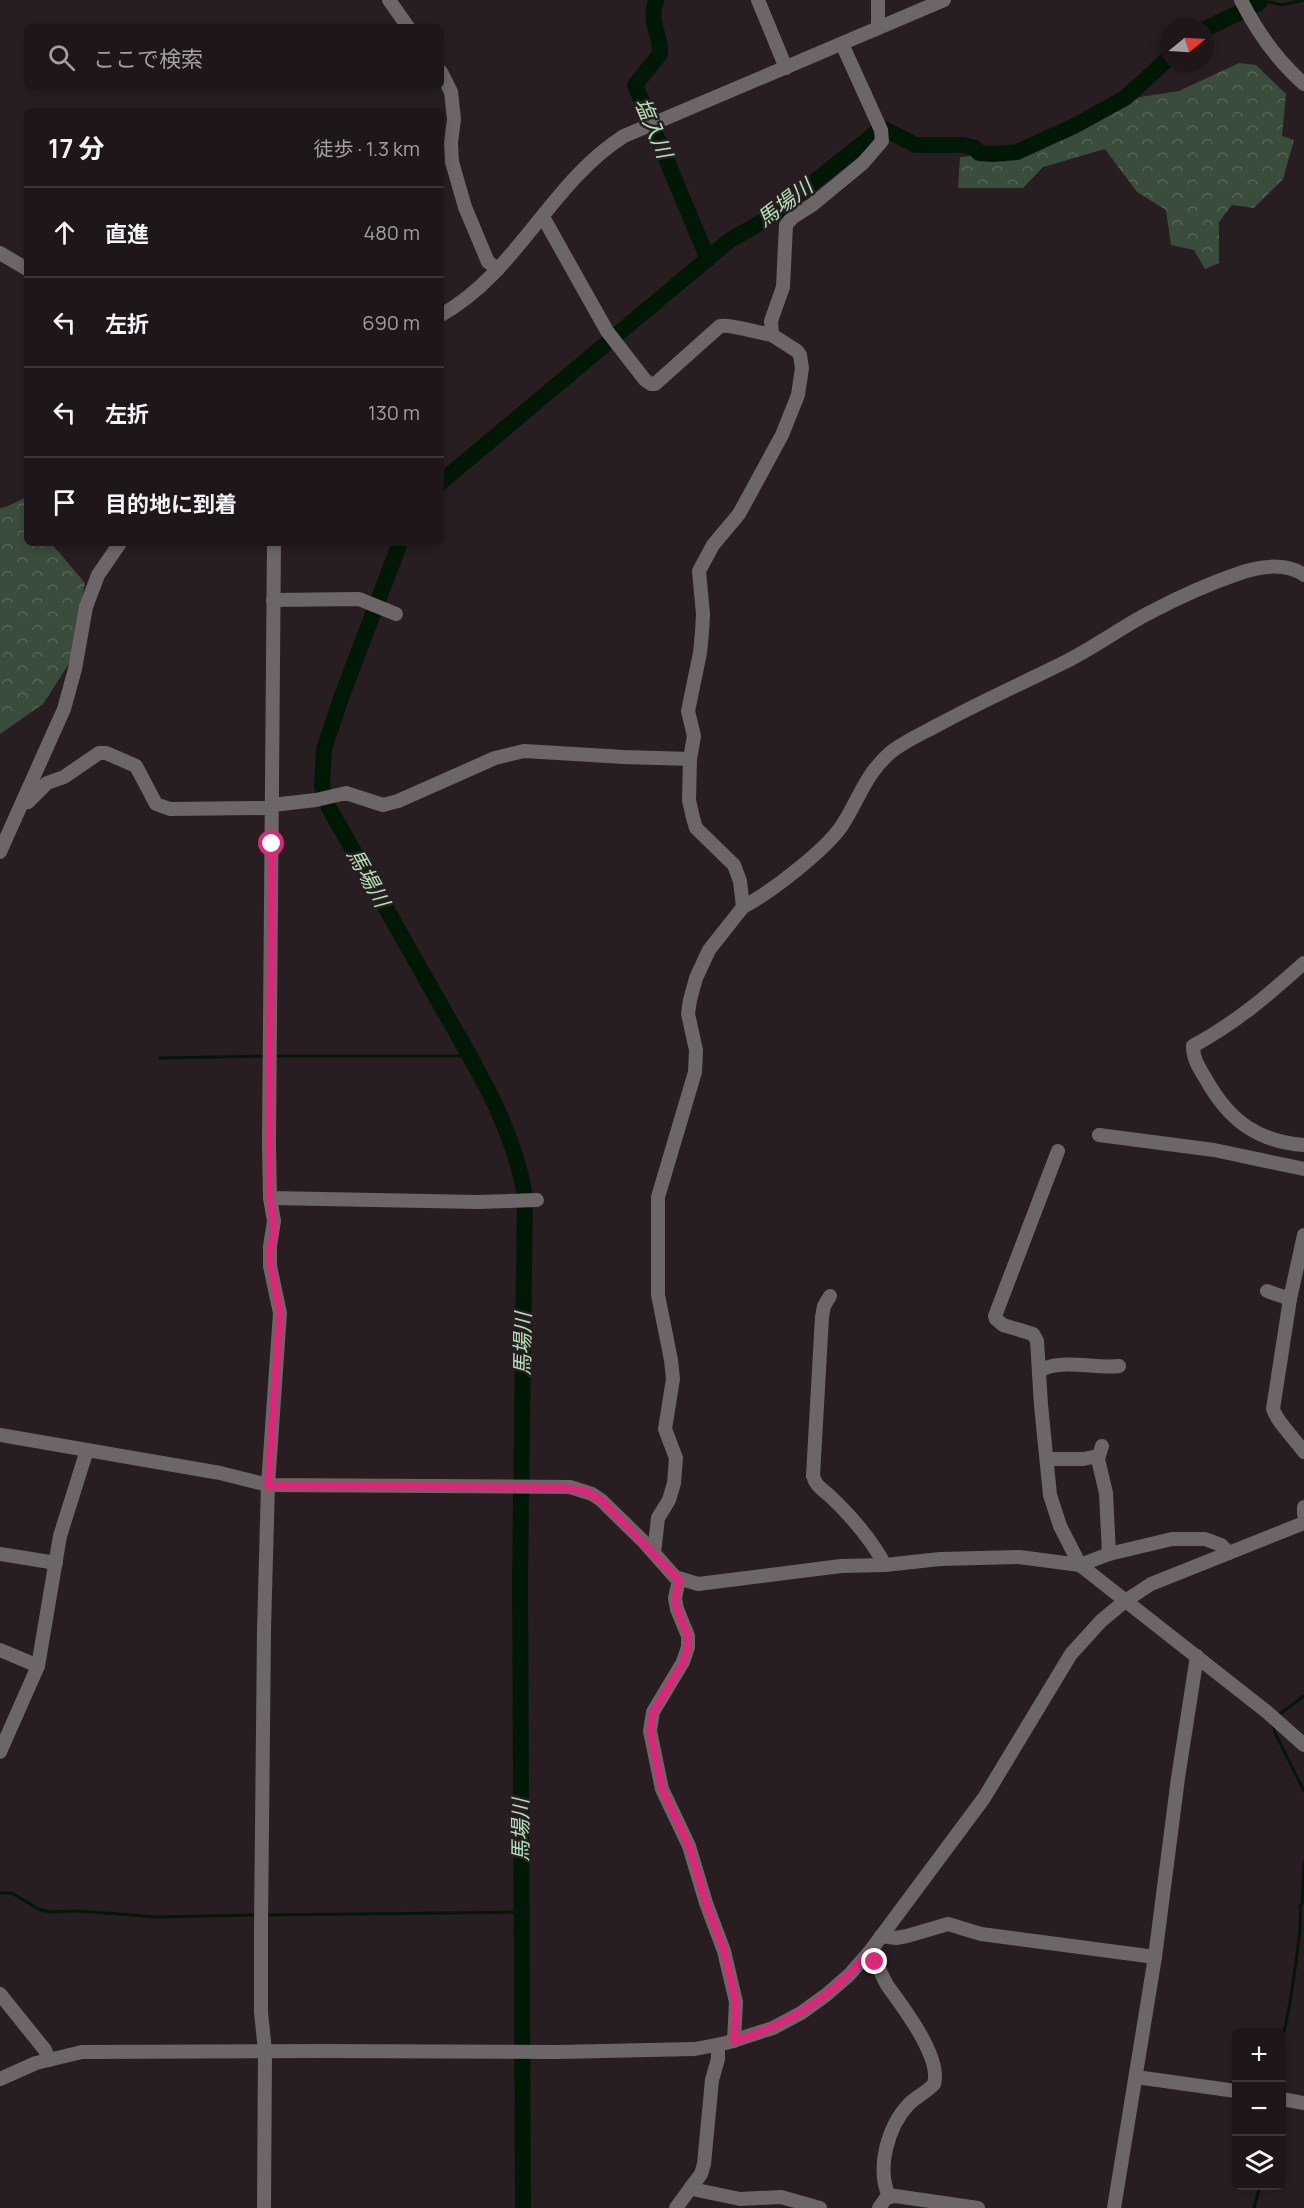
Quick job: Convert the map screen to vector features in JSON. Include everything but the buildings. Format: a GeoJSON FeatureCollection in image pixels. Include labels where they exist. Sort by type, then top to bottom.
{"type":"FeatureCollection","features":[{"type":"Feature","properties":{"kind":"street"},"geometry":{"type":"LineString","coordinates":[[389,0],[406,24]]}},
{"type":"Feature","properties":{"kind":"street"},"geometry":{"type":"LineString","coordinates":[[758,0],[786,68]]}},
{"type":"Feature","properties":{"kind":"street"},"geometry":{"type":"LineString","coordinates":[[878,28],[879,0]]}},
{"type":"Feature","properties":{"kind":"street"},"geometry":{"type":"LineString","coordinates":[[444,313],[474,292],[498,269],[580,173],[605,148],[624,136],[944,0]]}},
{"type":"Feature","properties":{"kind":"street"},"geometry":{"type":"LineString","coordinates":[[1240,0],[1260,36],[1286,68],[1304,84]]}},
{"type":"Feature","properties":{"kind":"street"},"geometry":{"type":"LineString","coordinates":[[772,335],[771,321],[783,287],[786,225],[793,217],[812,205],[863,163],[882,141],[881,130],[842,44]]}},
{"type":"Feature","properties":{"kind":"street"},"geometry":{"type":"LineString","coordinates":[[444,78],[451,92],[454,119],[447,162],[483,251],[490,265],[498,269]]}},
{"type":"Feature","properties":{"kind":"street"},"geometry":{"type":"LineString","coordinates":[[543,217],[607,331],[645,380],[651,384],[655,384],[715,328],[720,326],[727,325],[772,335],[792,347],[800,356],[802,368],[798,396],[782,435],[739,514],[713,545],[699,571],[703,614],[700,653],[688,704],[688,717],[694,736],[690,759],[689,800],[696,828],[734,865],[740,881],[743,907]]}},
{"type":"Feature","properties":{"kind":"street"},"geometry":{"type":"LineString","coordinates":[[0,253],[24,267]]}},
{"type":"Feature","properties":{"kind":"street"},"geometry":{"type":"LineString","coordinates":[[0,852],[64,709],[71,690],[86,607],[109,557],[118,546]]}},
{"type":"Feature","properties":{"kind":"street"},"geometry":{"type":"LineString","coordinates":[[264,2208],[265,2051],[261,2012],[261,1903],[264,1630],[268,1485],[280,1313],[270,1266],[270,1246],[274,1229],[270,1198],[274,546]]}},
{"type":"Feature","properties":{"kind":"street"},"geometry":{"type":"LineString","coordinates":[[1269,567],[1270,560],[1276,559],[1291,561],[1304,567]]}},
{"type":"Feature","properties":{"kind":"street"},"geometry":{"type":"LineString","coordinates":[[654,1553],[658,1518],[669,1500],[674,1483],[676,1458],[665,1429],[673,1378],[658,1295],[658,1197],[695,1072],[696,1050],[688,1014],[696,978],[709,950],[743,907],[768,891],[829,841],[843,824],[875,767],[892,752],[960,713],[1065,662],[1169,603],[1243,572],[1269,567],[1284,568],[1304,575]]}},
{"type":"Feature","properties":{"kind":"street"},"geometry":{"type":"LineString","coordinates":[[273,600],[359,599],[396,614]]}},
{"type":"Feature","properties":{"kind":"street"},"geometry":{"type":"LineString","coordinates":[[21,803],[28,802],[47,783],[64,777],[99,753],[106,753],[136,766],[156,804],[164,808],[266,808],[272,805],[353,794],[383,805],[390,804],[495,758],[524,751],[624,758],[690,759]]}},
{"type":"Feature","properties":{"kind":"street"},"geometry":{"type":"LineString","coordinates":[[0,825],[14,822]]}},
{"type":"Feature","properties":{"kind":"street"},"geometry":{"type":"LineString","coordinates":[[1304,963],[1256,1006],[1193,1046],[1193,1058],[1218,1100],[1237,1120],[1259,1135],[1285,1144],[1304,1145]]}},
{"type":"Feature","properties":{"kind":"street"},"geometry":{"type":"LineString","coordinates":[[1099,1135],[1214,1150],[1304,1169]]}},
{"type":"Feature","properties":{"kind":"street"},"geometry":{"type":"LineString","coordinates":[[1058,1151],[995,1316],[1003,1325],[1028,1331],[1036,1337],[1050,1495],[1056,1515],[1080,1565],[1283,1724],[1304,1745]]}},
{"type":"Feature","properties":{"kind":"street"},"geometry":{"type":"LineString","coordinates":[[270,1198],[478,1202],[537,1200]]}},
{"type":"Feature","properties":{"kind":"street"},"geometry":{"type":"LineString","coordinates":[[1304,1235],[1290,1299],[1273,1409],[1279,1421],[1304,1452]]}},
{"type":"Feature","properties":{"kind":"street"},"geometry":{"type":"LineString","coordinates":[[1267,1291],[1290,1299]]}},
{"type":"Feature","properties":{"kind":"street"},"geometry":{"type":"LineString","coordinates":[[830,1296],[824,1306],[822,1317],[813,1476],[817,1485],[859,1528],[885,1565]]}},
{"type":"Feature","properties":{"kind":"street"},"geometry":{"type":"LineString","coordinates":[[1040,1371],[1057,1365],[1119,1366]]}},
{"type":"Feature","properties":{"kind":"street"},"geometry":{"type":"LineString","coordinates":[[0,1435],[220,1473],[268,1485],[570,1487],[592,1494],[679,1580],[707,1584],[841,1566],[885,1565],[940,1559],[1019,1557],[1080,1565],[1109,1554],[1167,1539],[1205,1539],[1221,1545],[1229,1553]]}},
{"type":"Feature","properties":{"kind":"street"},"geometry":{"type":"LineString","coordinates":[[0,1752],[38,1666],[60,1536],[87,1450]]}},
{"type":"Feature","properties":{"kind":"street"},"geometry":{"type":"LineString","coordinates":[[1047,1459],[1083,1459],[1100,1451],[1099,1470],[1106,1493],[1109,1554]]}},
{"type":"Feature","properties":{"kind":"street"},"geometry":{"type":"LineString","coordinates":[[1304,1507],[1304,1514]]}},
{"type":"Feature","properties":{"kind":"street"},"geometry":{"type":"LineString","coordinates":[[0,2079],[36,2063],[82,2052],[558,2052],[695,2049],[734,2041],[773,2028],[801,2013],[837,1985],[869,1952],[984,1798],[1071,1654],[1101,1620],[1125,1601],[1158,1581],[1304,1524]]}},
{"type":"Feature","properties":{"kind":"street"},"geometry":{"type":"LineString","coordinates":[[0,1554],[56,1563]]}},
{"type":"Feature","properties":{"kind":"street"},"geometry":{"type":"LineString","coordinates":[[679,1580],[675,1598],[688,1636],[688,1647],[683,1662],[653,1712],[650,1731],[662,1789],[689,1846],[706,1903],[724,1951],[736,2002],[734,2041]]}},
{"type":"Feature","properties":{"kind":"street"},"geometry":{"type":"LineString","coordinates":[[0,1650],[38,1666]]}},
{"type":"Feature","properties":{"kind":"street"},"geometry":{"type":"LineString","coordinates":[[1114,2208],[1137,2077],[1197,1656]]}},
{"type":"Feature","properties":{"kind":"street"},"geometry":{"type":"LineString","coordinates":[[881,1936],[901,1937],[948,1924],[981,1934],[1155,1957]]}},
{"type":"Feature","properties":{"kind":"street"},"geometry":{"type":"LineString","coordinates":[[869,1952],[884,1979],[909,2014],[934,2065],[936,2077],[932,2086],[908,2106],[888,2143],[883,2166],[889,2196]]}},
{"type":"Feature","properties":{"kind":"street"},"geometry":{"type":"LineString","coordinates":[[0,1994],[45,2050],[49,2060]]}},
{"type":"Feature","properties":{"kind":"street"},"geometry":{"type":"LineString","coordinates":[[676,2208],[700,2174],[704,2164],[712,2080],[717,2064],[718,2045]]}},
{"type":"Feature","properties":{"kind":"street"},"geometry":{"type":"LineString","coordinates":[[1137,2077],[1232,2090]]}},
{"type":"Feature","properties":{"kind":"street"},"geometry":{"type":"LineString","coordinates":[[1286,2100],[1304,2103]]}},
{"type":"Feature","properties":{"kind":"street"},"geometry":{"type":"LineString","coordinates":[[691,2187],[740,2199],[781,2197],[820,2208]]}},
{"type":"Feature","properties":{"kind":"street"},"geometry":{"type":"LineString","coordinates":[[879,2208],[889,2196]]}},
{"type":"Feature","properties":{"kind":"street"},"geometry":{"type":"LineString","coordinates":[[889,2196],[978,2208]]}},
{"type":"Feature","properties":{"kind":"green space"},"geometry":{"type":"Polygon","coordinates":[[[1239,63],[1256,65],[1286,94],[1282,136],[1294,140],[1283,179],[1254,208],[1232,205],[1219,222],[1219,263],[1205,269],[1194,250],[1171,245],[1166,210],[1137,192],[1105,149],[1043,167],[1023,188],[958,188],[960,157],[1025,152],[1092,124],[1140,97],[1179,91],[1239,63]]]}},
{"type":"Feature","properties":{"kind":"green space"},"geometry":{"type":"Polygon","coordinates":[[[24,498],[24,546],[54,546],[85,583],[70,662],[43,704],[0,734],[0,508],[24,498]]]}},
{"type":"Feature","properties":{"kind":"waterway","name":"塩入川"},"geometry":{"type":"LineString","coordinates":[[656,0],[653,16],[660,54],[635,85],[708,259]]}},
{"type":"Feature","properties":{"kind":"waterway"},"geometry":{"type":"LineString","coordinates":[[1259,3],[1270,2],[1282,5],[1304,0]]}},
{"type":"Feature","properties":{"kind":"waterway","name":"馬場川"},"geometry":{"type":"LineString","coordinates":[[1214,25],[1259,3]]}},
{"type":"Feature","properties":{"kind":"waterway","name":"馬場川"},"geometry":{"type":"LineString","coordinates":[[444,479],[730,240],[767,219],[882,128],[916,145],[963,145],[975,148],[979,153],[993,154],[1017,152],[1074,126],[1125,98],[1160,66]]}},
{"type":"Feature","properties":{"kind":"waterway","name":"馬場川"},"geometry":{"type":"LineString","coordinates":[[399,546],[324,749],[322,786],[329,808],[491,1095],[511,1144],[525,1196],[520,1580],[523,2208]]}},
{"type":"Feature","properties":{"kind":"waterway"},"geometry":{"type":"LineString","coordinates":[[160,1058],[266,1056]]}},
{"type":"Feature","properties":{"kind":"waterway"},"geometry":{"type":"LineString","coordinates":[[275,1056],[469,1056]]}},
{"type":"Feature","properties":{"kind":"waterway"},"geometry":{"type":"LineString","coordinates":[[1277,1716],[1304,1696]]}},
{"type":"Feature","properties":{"kind":"waterway"},"geometry":{"type":"LineString","coordinates":[[1273,1724],[1275,1733],[1304,1791]]}},
{"type":"Feature","properties":{"kind":"waterway"},"geometry":{"type":"LineString","coordinates":[[1285,2028],[1299,1941],[1304,1862]]}},
{"type":"Feature","properties":{"kind":"waterway"},"geometry":{"type":"LineString","coordinates":[[0,1893],[12,1893],[38,1909],[51,1912],[77,1911],[158,1917],[257,1915]]}},
{"type":"Feature","properties":{"kind":"waterway"},"geometry":{"type":"LineString","coordinates":[[267,1915],[521,1912]]}},
{"type":"Feature","properties":{"kind":"waterway"},"geometry":{"type":"LineString","coordinates":[[1254,2208],[1259,2190]]}},
{"type":"Feature","properties":{"kind":"route"},"geometry":{"type":"LineString","coordinates":[[272,844],[269,1144],[270,1198],[274,1229],[269,1256],[280,1313],[268,1485],[570,1487],[586,1491],[601,1500],[679,1580],[675,1598],[688,1636],[688,1647],[683,1662],[653,1712],[650,1731],[666,1802],[684,1833],[724,1951],[736,2002],[737,2019],[734,2041],[773,2028],[812,2006],[849,1975],[869,1952],[875,1962]]}}]}
